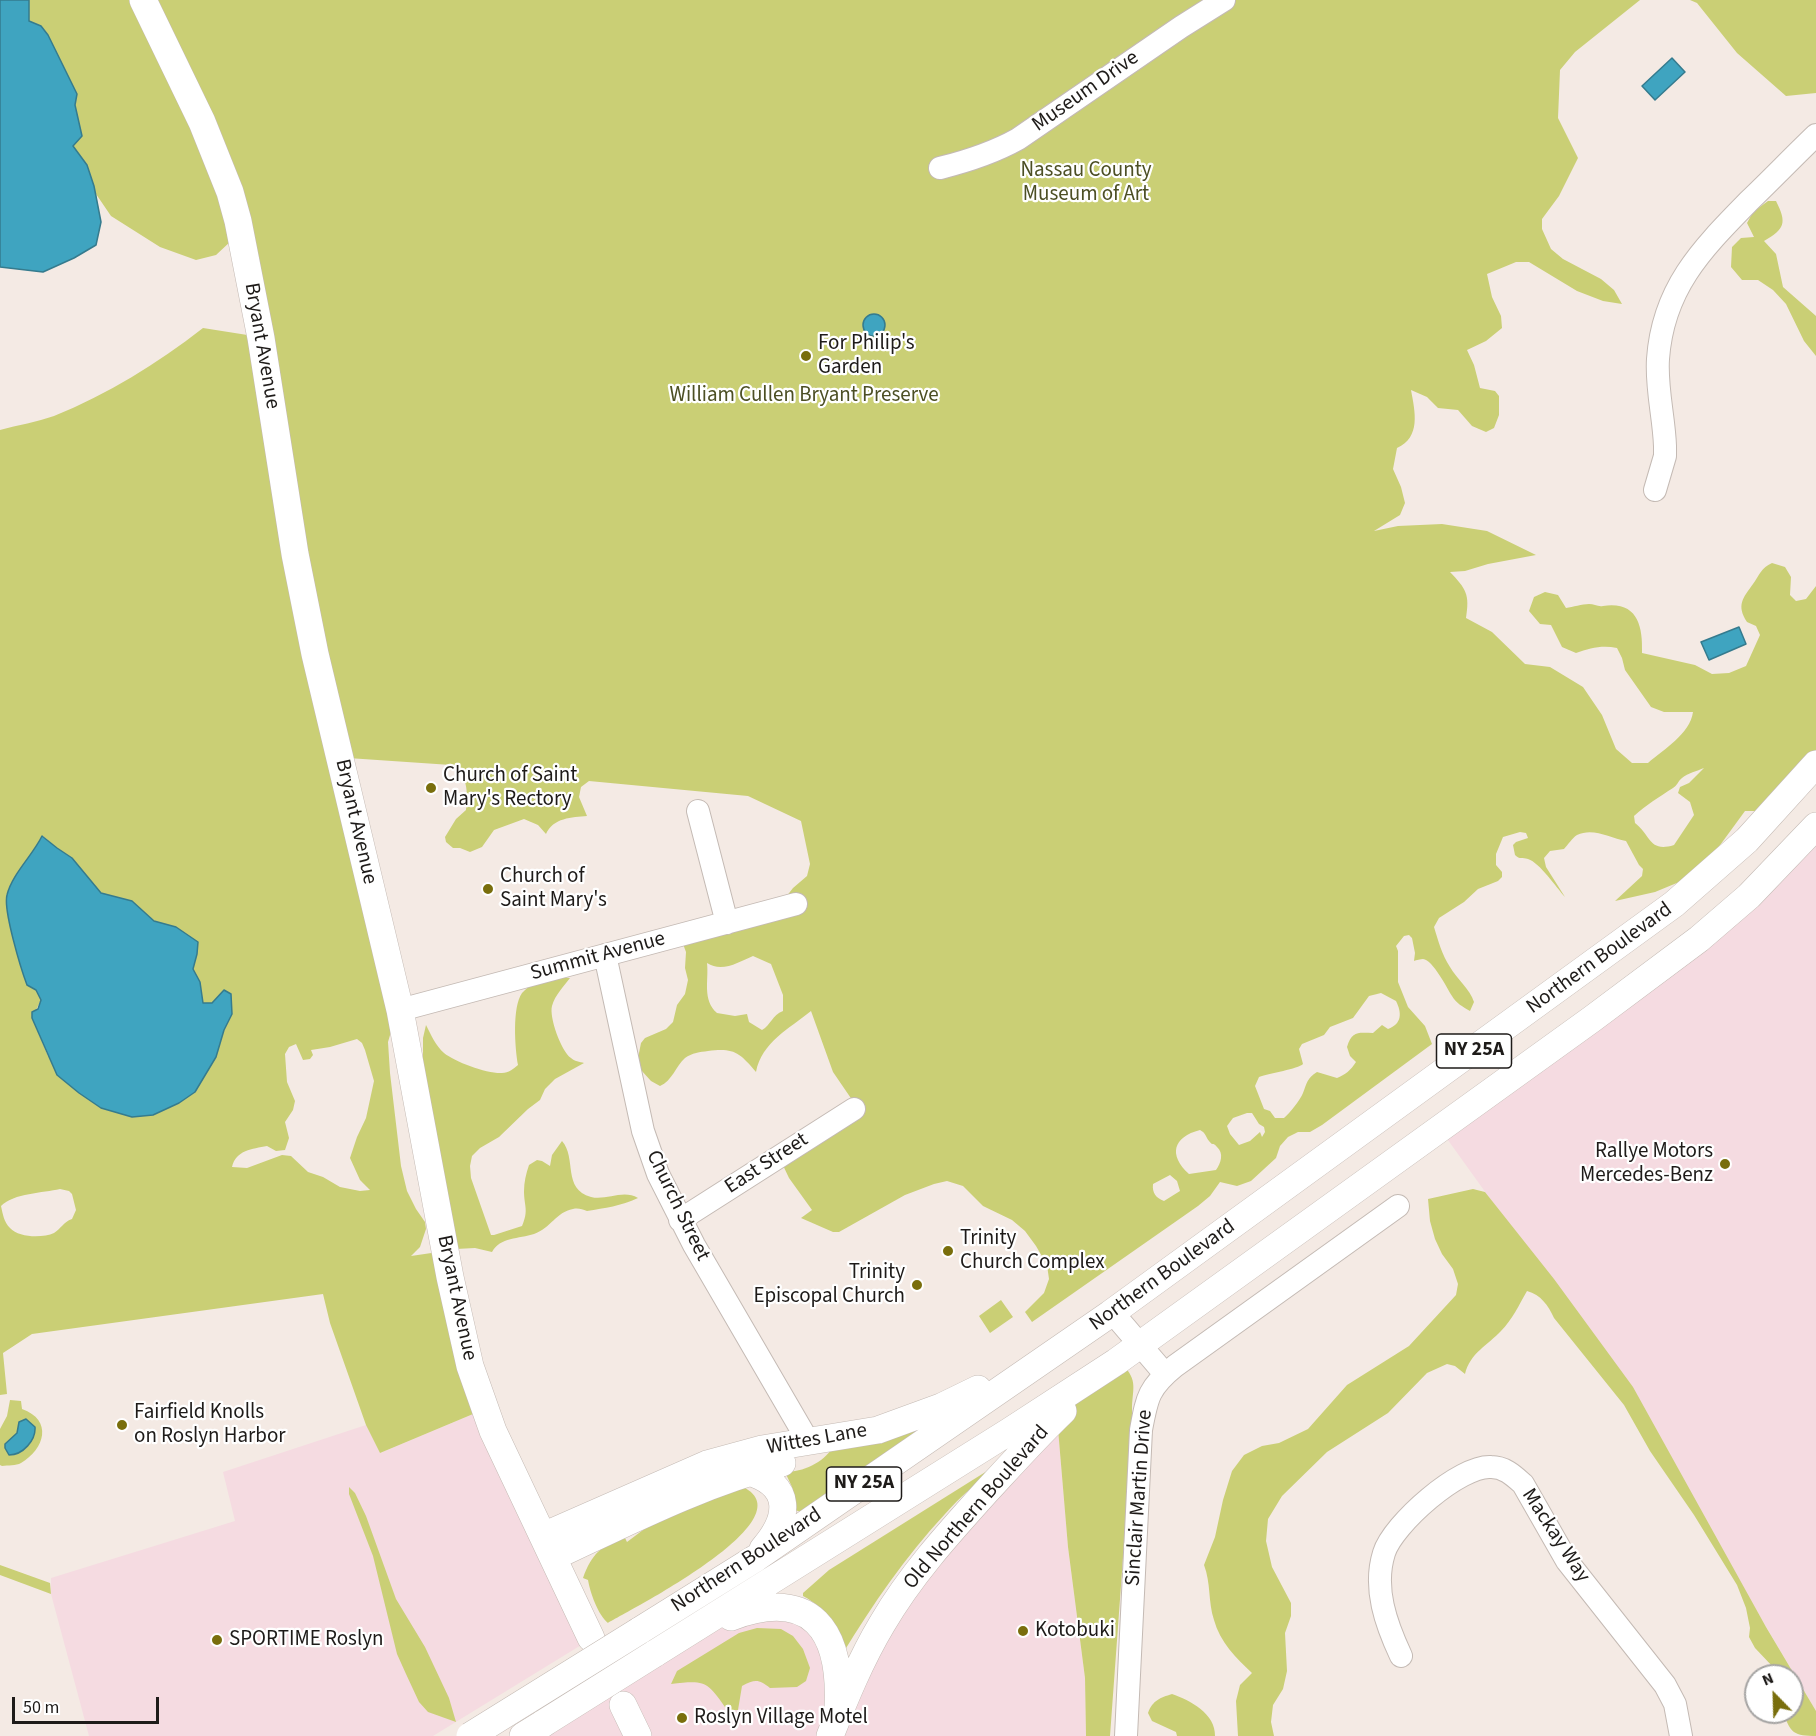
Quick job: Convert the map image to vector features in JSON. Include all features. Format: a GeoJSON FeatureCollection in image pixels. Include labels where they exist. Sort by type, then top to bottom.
{"type":"FeatureCollection","features":[{"type":"Feature","properties":{"kind":"main road","name":"Bryant Avenue"},"geometry":{"type":"LineString","coordinates":[[143,0],[202,122],[230,192],[238,221],[261,338],[299,576],[315,654],[400,1010],[450,1277],[470,1365],[493,1431],[591,1638]]}},
{"type":"Feature","properties":{"kind":"main road","name":"Northern Boulevard"},"geometry":{"type":"LineString","coordinates":[[470,1736],[756,1558],[1085,1332],[1674,904],[1747,840],[1816,764]]}},
{"type":"Feature","properties":{"kind":"main road","name":"Northern Boulevard"},"geometry":{"type":"LineString","coordinates":[[523,1736],[1010,1431],[1116,1362],[1583,1026],[1699,939],[1749,896],[1816,826]]}},
{"type":"Feature","properties":{"kind":"main road"},"geometry":{"type":"LineString","coordinates":[[1674,904],[1699,939]]}},
{"type":"Feature","properties":{"kind":"main road","name":"Wittes Lane"},"geometry":{"type":"LineString","coordinates":[[808,1441],[878,1430],[941,1407],[980,1389],[1085,1332]]}},
{"type":"Feature","properties":{"kind":"main road","name":"Old Northern Boulevard"},"geometry":{"type":"LineString","coordinates":[[834,1725],[858,1668],[882,1623],[915,1575],[952,1529],[1033,1440],[1116,1362]]}},
{"type":"Feature","properties":{"kind":"main road"},"geometry":{"type":"LineString","coordinates":[[548,1547],[686,1495],[755,1461],[796,1459],[807,1449],[808,1441]]}},
{"type":"Feature","properties":{"kind":"main road"},"geometry":{"type":"LineString","coordinates":[[755,1461],[763,1476],[772,1481],[781,1494],[783,1509],[770,1541],[756,1558]]}},
{"type":"Feature","properties":{"kind":"main road"},"geometry":{"type":"LineString","coordinates":[[654,1654],[710,1626],[750,1610],[774,1606],[801,1610],[820,1624],[828,1641],[837,1683],[834,1725]]}},
{"type":"Feature","properties":{"kind":"main road"},"geometry":{"type":"LineString","coordinates":[[623,1705],[638,1736]]}},
{"type":"Feature","properties":{"kind":"street","name":"Museum Drive"},"geometry":{"type":"LineString","coordinates":[[940,168],[977,158],[1018,139],[1224,0]]}},
{"type":"Feature","properties":{"kind":"street"},"geometry":{"type":"LineString","coordinates":[[1655,490],[1665,456],[1658,361],[1665,316],[1676,290],[1684,274],[1707,244],[1816,135]]}},
{"type":"Feature","properties":{"kind":"street"},"geometry":{"type":"LineString","coordinates":[[698,811],[727,923]]}},
{"type":"Feature","properties":{"kind":"street","name":"Summit Avenue"},"geometry":{"type":"LineString","coordinates":[[400,1010],[796,904]]}},
{"type":"Feature","properties":{"kind":"street","name":"Church Street"},"geometry":{"type":"LineString","coordinates":[[605,955],[643,1131],[658,1174],[680,1220],[808,1441]]}},
{"type":"Feature","properties":{"kind":"street","name":"East Street"},"geometry":{"type":"LineString","coordinates":[[680,1220],[854,1108]]}},
{"type":"Feature","properties":{"kind":"street","name":"Sinclair Martin Drive"},"geometry":{"type":"LineString","coordinates":[[1126,1736],[1141,1430],[1146,1401],[1152,1388],[1165,1374],[1398,1206]]}},
{"type":"Feature","properties":{"kind":"street"},"geometry":{"type":"LineString","coordinates":[[1112,1312],[1165,1374]]}},
{"type":"Feature","properties":{"kind":"street"},"geometry":{"type":"LineString","coordinates":[[755,1461],[785,1430],[788,1416],[787,1405]]}},
{"type":"Feature","properties":{"kind":"street","name":"Mackay Way"},"geometry":{"type":"LineString","coordinates":[[1401,1656],[1381,1601],[1380,1570],[1386,1545],[1399,1526],[1438,1491],[1477,1469],[1499,1468],[1514,1475],[1523,1484],[1567,1561],[1665,1685],[1675,1704],[1681,1736]]}},
{"type":"Feature","properties":{"kind":"shaded area"},"geometry":{"type":"Polygon","coordinates":[[[1816,826],[1816,1711],[1804,1691],[1804,1664],[1788,1664],[1618,1377],[1440,1129],[1592,1019],[1816,826]]]}},
{"type":"Feature","properties":{"kind":"shaded area"},"geometry":{"type":"Polygon","coordinates":[[[485,1409],[591,1639],[433,1736],[89,1736],[51,1594],[51,1578],[235,1521],[223,1472],[366,1425],[380,1453],[485,1409]]]}},
{"type":"Feature","properties":{"kind":"shaded area"},"geometry":{"type":"Polygon","coordinates":[[[1057,1417],[1068,1547],[1085,1678],[1086,1736],[530,1736],[654,1654],[763,1607],[828,1640],[858,1668],[1057,1417]]]}},
{"type":"Feature","properties":{"kind":"green space"},"geometry":{"type":"Polygon","coordinates":[[[0,0],[1640,0],[1575,52],[1560,70],[1558,118],[1578,158],[1559,196],[1542,219],[1542,229],[1551,249],[1563,259],[1601,279],[1614,290],[1622,304],[1603,301],[1577,291],[1529,262],[1516,262],[1487,274],[1492,297],[1501,316],[1502,328],[1486,341],[1467,350],[1480,388],[1495,391],[1499,396],[1499,415],[1494,428],[1486,432],[1472,426],[1458,410],[1438,408],[1427,397],[1411,390],[1415,415],[1413,431],[1405,443],[1397,448],[1393,469],[1405,503],[1400,515],[1374,531],[1398,526],[1442,524],[1487,531],[1536,555],[1465,571],[1450,572],[1460,583],[1467,597],[1466,618],[1492,632],[1525,664],[1550,667],[1583,687],[1602,715],[1616,749],[1632,763],[1648,763],[1668,747],[1687,727],[1693,712],[1664,712],[1651,707],[1625,670],[1617,648],[1596,648],[1576,653],[1562,647],[1551,625],[1540,624],[1529,611],[1534,597],[1545,592],[1558,595],[1566,608],[1583,604],[1624,607],[1636,617],[1641,633],[1642,653],[1695,665],[1712,674],[1729,673],[1746,666],[1760,635],[1756,626],[1747,622],[1744,616],[1741,606],[1744,598],[1765,567],[1772,563],[1785,567],[1791,577],[1790,595],[1796,601],[1806,599],[1816,586],[1816,764],[1756,811],[1745,811],[1715,852],[1684,880],[1655,892],[1615,901],[1642,876],[1643,869],[1626,841],[1589,832],[1575,836],[1564,849],[1550,851],[1544,858],[1546,867],[1565,897],[1538,865],[1515,855],[1513,845],[1528,838],[1526,833],[1520,832],[1503,837],[1496,854],[1496,865],[1502,872],[1502,877],[1478,889],[1464,902],[1439,918],[1434,927],[1447,962],[1472,997],[1474,1002],[1470,1011],[1454,998],[1431,964],[1423,959],[1414,961],[1412,938],[1409,935],[1404,936],[1396,946],[1398,982],[1408,1007],[1425,1026],[1432,1044],[1322,1125],[1310,1132],[1298,1132],[1288,1137],[1280,1146],[1276,1158],[1251,1181],[1237,1186],[1220,1182],[1210,1196],[1198,1206],[1032,1322],[1025,1312],[1044,1293],[1049,1279],[1047,1265],[1025,1231],[1012,1220],[983,1206],[963,1186],[947,1181],[934,1184],[905,1195],[839,1232],[833,1232],[801,1218],[812,1210],[789,1178],[780,1159],[859,1110],[833,1072],[811,1011],[770,1044],[756,1072],[740,1056],[724,1050],[688,1056],[668,1081],[660,1086],[651,1081],[641,1070],[638,1058],[641,1043],[645,1038],[666,1029],[673,1022],[677,1005],[685,994],[688,980],[685,968],[686,952],[680,936],[786,897],[807,876],[810,864],[801,821],[748,796],[589,781],[581,787],[579,797],[587,816],[558,822],[546,834],[538,825],[524,819],[494,830],[482,847],[470,852],[453,848],[446,842],[445,837],[456,819],[466,810],[466,784],[457,769],[451,765],[348,758],[397,1011],[388,1042],[401,1166],[407,1191],[425,1222],[426,1229],[420,1247],[411,1256],[445,1251],[485,1409],[380,1453],[366,1425],[330,1323],[323,1294],[32,1334],[3,1353],[7,1394],[0,1395],[0,430],[54,416],[94,398],[150,366],[203,328],[260,337],[231,241],[216,255],[196,260],[160,247],[111,216],[96,194],[101,222],[96,245],[43,272],[0,267],[0,0]],[[1704,768],[1684,776],[1674,787],[1634,816],[1635,823],[1651,842],[1660,847],[1674,845],[1694,815],[1690,802],[1678,793],[1680,787],[1689,783],[1704,768]],[[43,836],[13,880],[6,903],[13,940],[27,985],[36,990],[41,1000],[32,1018],[48,1056],[216,1057],[224,1030],[232,1014],[212,1003],[203,1003],[200,982],[193,969],[197,954],[176,927],[154,921],[132,901],[101,893],[72,858],[43,836]],[[753,956],[730,966],[719,967],[707,963],[707,990],[712,1008],[717,1013],[735,1016],[747,1014],[749,1022],[762,1030],[783,1011],[783,995],[771,964],[753,956]],[[1381,993],[1369,996],[1353,1018],[1330,1027],[1324,1035],[1302,1044],[1299,1049],[1303,1064],[1300,1066],[1259,1077],[1255,1086],[1264,1109],[1270,1111],[1275,1118],[1284,1118],[1297,1103],[1311,1076],[1317,1072],[1337,1078],[1352,1067],[1356,1062],[1350,1056],[1347,1047],[1354,1035],[1373,1033],[1382,1025],[1388,1029],[1393,1027],[1400,1014],[1396,1001],[1381,993]],[[357,1039],[311,1050],[313,1055],[310,1059],[303,1060],[296,1044],[289,1047],[285,1054],[287,1082],[295,1101],[293,1110],[285,1122],[289,1138],[285,1150],[276,1151],[267,1146],[250,1149],[237,1157],[232,1167],[247,1168],[282,1155],[291,1156],[308,1172],[323,1177],[340,1187],[360,1191],[370,1190],[360,1180],[350,1158],[366,1118],[374,1081],[365,1050],[357,1039]],[[1252,1113],[1233,1118],[1227,1126],[1239,1145],[1250,1141],[1260,1132],[1262,1137],[1265,1132],[1264,1127],[1259,1124],[1252,1113]],[[1200,1130],[1184,1137],[1176,1147],[1176,1154],[1182,1167],[1189,1174],[1216,1170],[1221,1155],[1219,1149],[1203,1132],[1200,1130]],[[1170,1175],[1153,1184],[1157,1197],[1164,1201],[1180,1191],[1177,1181],[1170,1175]],[[60,1189],[21,1196],[1,1206],[8,1226],[19,1234],[38,1236],[54,1233],[72,1219],[76,1210],[69,1191],[60,1189]]]}},
{"type":"Feature","properties":{"kind":"green space"},"geometry":{"type":"Polygon","coordinates":[[[1690,0],[1816,0],[1816,93],[1786,96],[1737,53],[1697,3],[1690,0]]]}},
{"type":"Feature","properties":{"kind":"green space"},"geometry":{"type":"Polygon","coordinates":[[[1768,201],[1776,201],[1783,220],[1780,229],[1764,241],[1776,254],[1783,287],[1816,316],[1816,356],[1804,341],[1786,304],[1773,290],[1758,280],[1742,280],[1731,267],[1732,247],[1741,238],[1754,237],[1747,223],[1753,212],[1768,201]]]}},
{"type":"Feature","properties":{"kind":"green space"},"geometry":{"type":"Polygon","coordinates":[[[551,977],[570,978],[553,1002],[552,1018],[567,1054],[574,1060],[584,1063],[555,1079],[545,1089],[540,1100],[499,1137],[480,1148],[472,1156],[471,1178],[491,1235],[522,1226],[526,1212],[524,1184],[529,1165],[537,1160],[550,1166],[552,1155],[562,1141],[569,1156],[573,1180],[582,1193],[597,1198],[626,1195],[638,1198],[600,1209],[567,1211],[540,1231],[505,1241],[495,1247],[492,1252],[475,1248],[456,1249],[423,1069],[423,1038],[426,1025],[444,1053],[456,1060],[489,1072],[509,1072],[518,1065],[515,1028],[519,999],[528,987],[551,977]]]}},
{"type":"Feature","properties":{"kind":"green space"},"geometry":{"type":"Polygon","coordinates":[[[1473,1189],[1485,1192],[1554,1279],[1633,1387],[1788,1664],[1770,1664],[1755,1648],[1749,1637],[1750,1628],[1746,1608],[1737,1585],[1694,1515],[1650,1451],[1624,1405],[1554,1318],[1544,1301],[1527,1291],[1509,1322],[1475,1355],[1465,1374],[1455,1366],[1447,1364],[1427,1373],[1388,1413],[1327,1452],[1282,1496],[1268,1519],[1266,1541],[1272,1567],[1291,1603],[1291,1616],[1285,1633],[1287,1671],[1283,1689],[1273,1705],[1271,1722],[1274,1736],[1238,1736],[1236,1701],[1240,1685],[1252,1673],[1229,1649],[1220,1635],[1212,1613],[1204,1565],[1215,1537],[1232,1471],[1244,1455],[1262,1446],[1279,1443],[1308,1429],[1347,1385],[1409,1346],[1456,1295],[1458,1284],[1453,1269],[1435,1239],[1430,1221],[1428,1199],[1473,1189]]]}},
{"type":"Feature","properties":{"kind":"green space"},"geometry":{"type":"Polygon","coordinates":[[[1001,1300],[1013,1317],[990,1333],[979,1316],[1001,1300]]]}},
{"type":"Feature","properties":{"kind":"green space"},"geometry":{"type":"Polygon","coordinates":[[[1122,1364],[1133,1380],[1132,1435],[1110,1736],[1086,1736],[1085,1678],[1068,1547],[1057,1417],[1122,1364]]]}},
{"type":"Feature","properties":{"kind":"green space"},"geometry":{"type":"Polygon","coordinates":[[[10,1400],[21,1401],[22,1409],[38,1420],[42,1427],[42,1435],[36,1450],[29,1457],[19,1464],[2,1466],[0,1465],[0,1429],[7,1416],[10,1400]]]}},
{"type":"Feature","properties":{"kind":"green space"},"geometry":{"type":"Polygon","coordinates":[[[921,1426],[924,1431],[801,1512],[795,1510],[792,1487],[785,1472],[812,1466],[824,1458],[833,1447],[921,1426]]]}},
{"type":"Feature","properties":{"kind":"green space"},"geometry":{"type":"Polygon","coordinates":[[[995,1466],[951,1508],[916,1547],[878,1599],[843,1653],[833,1627],[825,1614],[820,1607],[803,1596],[803,1593],[829,1570],[995,1466]]]}},
{"type":"Feature","properties":{"kind":"green space"},"geometry":{"type":"Polygon","coordinates":[[[349,1487],[355,1493],[366,1516],[396,1599],[425,1647],[449,1698],[456,1722],[428,1712],[419,1702],[406,1674],[397,1654],[373,1556],[349,1494],[349,1487]]]}},
{"type":"Feature","properties":{"kind":"green space"},"geometry":{"type":"Polygon","coordinates":[[[743,1487],[757,1501],[753,1520],[735,1541],[678,1583],[648,1601],[608,1623],[604,1619],[595,1603],[588,1580],[583,1578],[590,1562],[598,1552],[624,1536],[627,1542],[651,1524],[743,1487]]]}},
{"type":"Feature","properties":{"kind":"green space"},"geometry":{"type":"Polygon","coordinates":[[[0,1565],[50,1583],[51,1594],[0,1575],[0,1565]]]}},
{"type":"Feature","properties":{"kind":"green space"},"geometry":{"type":"Polygon","coordinates":[[[757,1628],[781,1629],[793,1636],[803,1649],[810,1668],[806,1681],[797,1687],[770,1688],[757,1681],[746,1684],[742,1686],[738,1710],[727,1710],[715,1693],[705,1685],[692,1682],[671,1684],[677,1671],[739,1633],[757,1628]]]}},
{"type":"Feature","properties":{"kind":"green space"},"geometry":{"type":"Polygon","coordinates":[[[1804,1691],[1816,1711],[1816,1736],[1798,1734],[1788,1725],[1804,1724],[1804,1691]]]}},
{"type":"Feature","properties":{"kind":"green space"},"geometry":{"type":"Polygon","coordinates":[[[1172,1694],[1201,1709],[1211,1721],[1215,1736],[1177,1736],[1176,1732],[1152,1721],[1148,1713],[1152,1705],[1160,1698],[1172,1694]]]}},
{"type":"Feature","properties":{"kind":"water"},"geometry":{"type":"Polygon","coordinates":[[[0,0],[29,0],[29,21],[41,26],[48,35],[77,94],[75,105],[82,136],[73,146],[87,165],[101,222],[96,245],[43,272],[0,267],[0,0]]]}},
{"type":"Feature","properties":{"kind":"water"},"geometry":{"type":"Polygon","coordinates":[[[1672,58],[1685,72],[1655,100],[1642,86],[1672,58]]]}},
{"type":"Feature","properties":{"kind":"water"},"geometry":{"type":"Polygon","coordinates":[[[874,314],[882,317],[885,325],[882,333],[874,336],[866,333],[863,325],[866,317],[874,314]]]}},
{"type":"Feature","properties":{"kind":"water"},"geometry":{"type":"Polygon","coordinates":[[[1739,627],[1746,644],[1709,660],[1701,642],[1739,627]]]}},
{"type":"Feature","properties":{"kind":"water"},"geometry":{"type":"Polygon","coordinates":[[[42,836],[72,858],[101,893],[132,901],[154,921],[176,927],[198,942],[193,969],[200,982],[203,1003],[212,1003],[224,990],[231,994],[232,1014],[224,1030],[216,1057],[195,1092],[179,1103],[153,1115],[132,1117],[101,1108],[79,1093],[57,1075],[32,1018],[32,1012],[38,1009],[41,1000],[36,990],[27,985],[13,940],[6,903],[13,880],[42,836]]]}},
{"type":"Feature","properties":{"kind":"water"},"geometry":{"type":"Polygon","coordinates":[[[26,1419],[35,1427],[31,1442],[24,1450],[9,1455],[5,1444],[17,1433],[19,1422],[26,1419]]]}},
{"type":"Feature","properties":{"kind":"place","name":"For Philip's Garden"},"geometry":{"type":"Point","coordinates":[806,356]}},
{"type":"Feature","properties":{"kind":"place","name":"Church of Saint Mary's Rectory"},"geometry":{"type":"Point","coordinates":[431,788]}},
{"type":"Feature","properties":{"kind":"place","name":"Church of Saint Mary's"},"geometry":{"type":"Point","coordinates":[488,889]}},
{"type":"Feature","properties":{"kind":"place","name":"Rallye Motors Mercedes-Benz"},"geometry":{"type":"Point","coordinates":[1725,1164]}},
{"type":"Feature","properties":{"kind":"place","name":"Trinity Church Complex"},"geometry":{"type":"Point","coordinates":[948,1251]}},
{"type":"Feature","properties":{"kind":"place","name":"Trinity Episcopal Church"},"geometry":{"type":"Point","coordinates":[917,1285]}},
{"type":"Feature","properties":{"kind":"place","name":"Fairfield Knolls on Roslyn Harbor"},"geometry":{"type":"Point","coordinates":[122,1425]}},
{"type":"Feature","properties":{"kind":"place","name":"Kotobuki"},"geometry":{"type":"Point","coordinates":[1023,1631]}},
{"type":"Feature","properties":{"kind":"place","name":"SPORTIME Roslyn"},"geometry":{"type":"Point","coordinates":[217,1640]}},
{"type":"Feature","properties":{"kind":"place","name":"Roslyn Village Motel"},"geometry":{"type":"Point","coordinates":[682,1718]}},
{"type":"Feature","properties":{"kind":"park label","name":"Nassau County Museum of Art"},"geometry":{"type":"Point","coordinates":[1086,183]}},
{"type":"Feature","properties":{"kind":"park label","name":"William Cullen Bryant Preserve"},"geometry":{"type":"Point","coordinates":[804,396]}}]}
